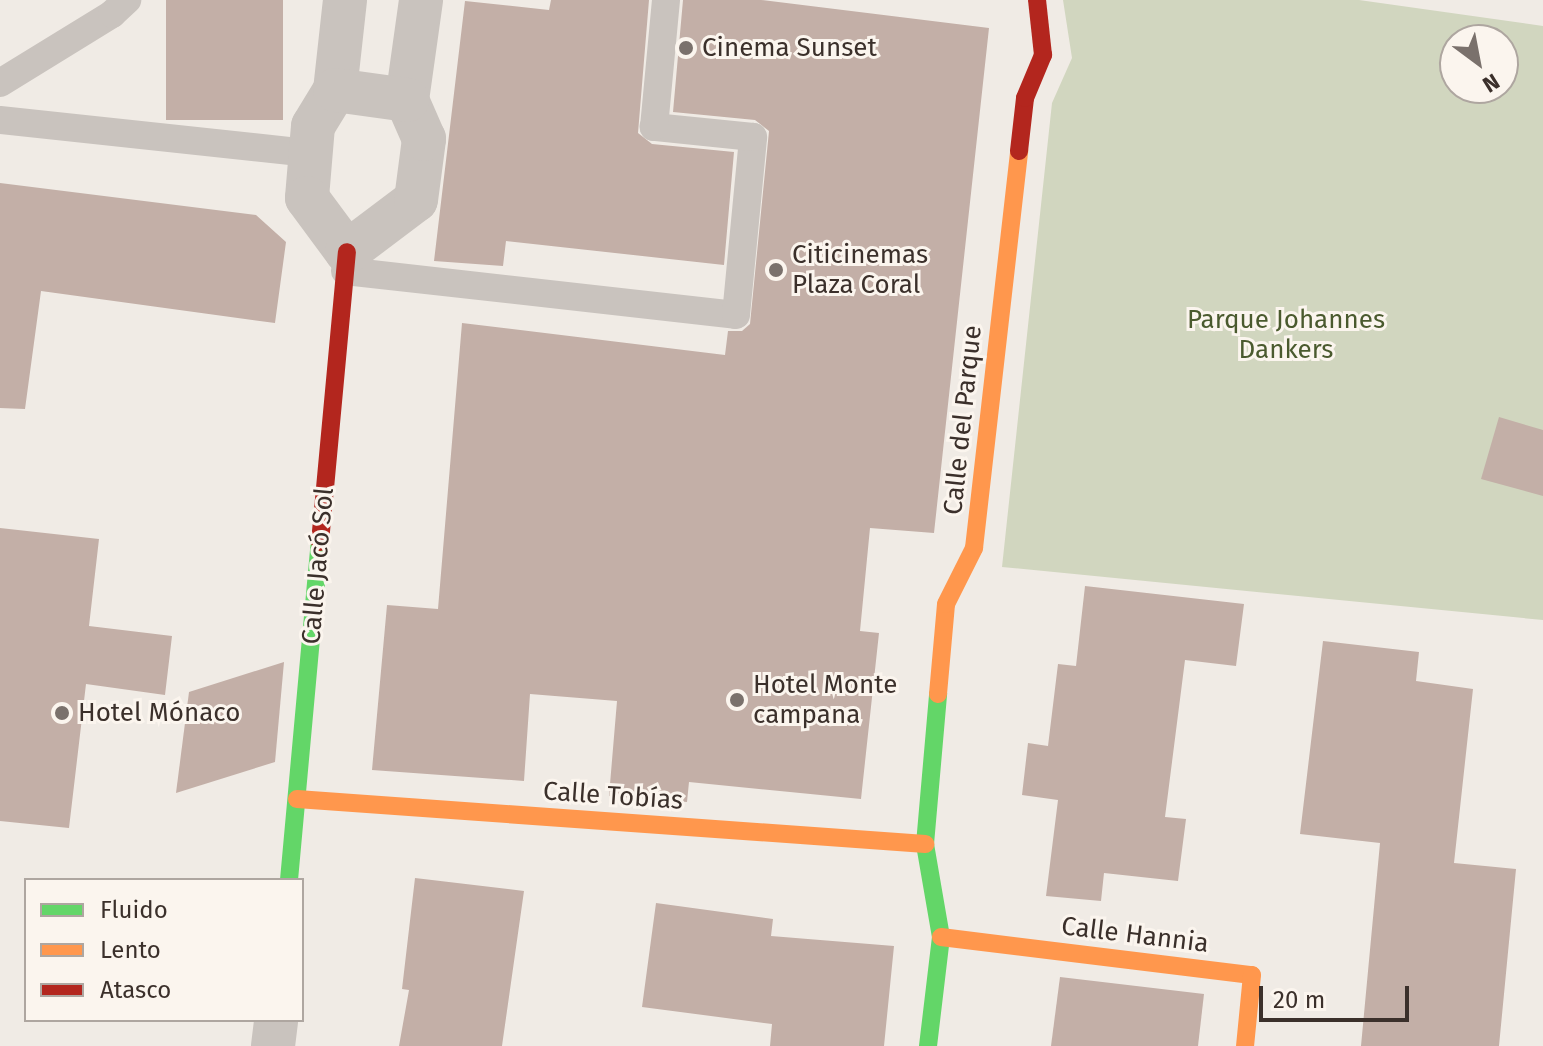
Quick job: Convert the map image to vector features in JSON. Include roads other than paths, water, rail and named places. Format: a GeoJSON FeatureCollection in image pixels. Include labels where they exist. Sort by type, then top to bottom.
{"type":"FeatureCollection","features":[{"type":"Feature","properties":{"kind":"street"},"geometry":{"type":"LineString","coordinates":[[345,0],[335,90],[313,126],[307,198],[346,262],[416,200],[424,139],[407,100],[421,0]]}},
{"type":"Feature","properties":{"kind":"street","name":"Calle del Parque"},"geometry":{"type":"LineString","coordinates":[[925,844],[946,604],[974,548],[1025,98],[1043,55],[1037,0]]}},
{"type":"Feature","properties":{"kind":"street"},"geometry":{"type":"LineString","coordinates":[[335,90],[407,100]]}},
{"type":"Feature","properties":{"kind":"street","name":"Calle Jacó Sol"},"geometry":{"type":"LineString","coordinates":[[289,878],[346,262]]}},
{"type":"Feature","properties":{"kind":"street","name":"Calle Tobías"},"geometry":{"type":"LineString","coordinates":[[297,799],[925,844]]}},
{"type":"Feature","properties":{"kind":"street"},"geometry":{"type":"LineString","coordinates":[[925,844],[941,937],[928,1046]]}},
{"type":"Feature","properties":{"kind":"street","name":"Calle Hannia"},"geometry":{"type":"LineString","coordinates":[[941,937],[1252,975],[1245,1046]]}},
{"type":"Feature","properties":{"kind":"street"},"geometry":{"type":"LineString","coordinates":[[273,1046],[276,1022]]}},
{"type":"Feature","properties":{"kind":"lane"},"geometry":{"type":"LineString","coordinates":[[0,83],[112,14],[127,0]]}},
{"type":"Feature","properties":{"kind":"lane"},"geometry":{"type":"LineString","coordinates":[[346,262],[736,315],[753,137],[654,127],[666,0]]}},
{"type":"Feature","properties":{"kind":"lane"},"geometry":{"type":"LineString","coordinates":[[0,120],[309,153]]}},
{"type":"Feature","properties":{"kind":"place","name":"Cinema Sunset"},"geometry":{"type":"Point","coordinates":[686,48]}},
{"type":"Feature","properties":{"kind":"place","name":"Citicinemas Plaza Coral"},"geometry":{"type":"Point","coordinates":[776,270]}},
{"type":"Feature","properties":{"kind":"place","name":"Hotel Monte campana"},"geometry":{"type":"Point","coordinates":[737,700]}},
{"type":"Feature","properties":{"kind":"place","name":"Hotel Mónaco"},"geometry":{"type":"Point","coordinates":[62,713]}},
{"type":"Feature","properties":{"kind":"park label","name":"Parque Johannes Dankers"},"geometry":{"type":"Point","coordinates":[1286,335]}}]}
